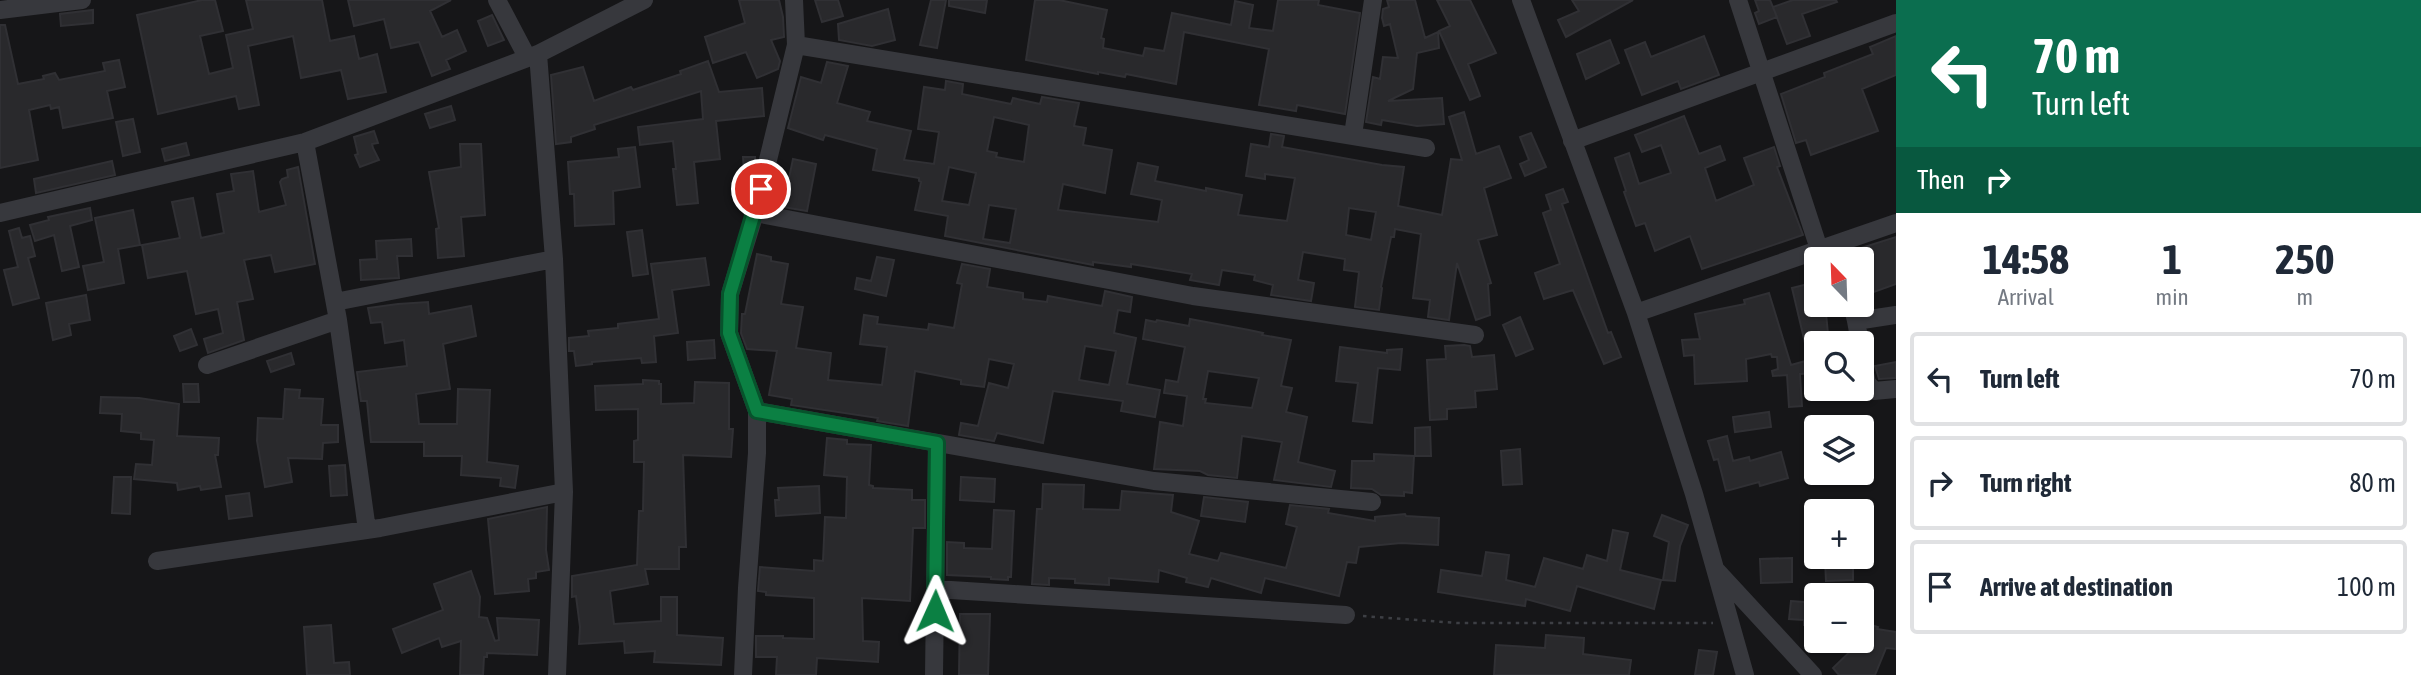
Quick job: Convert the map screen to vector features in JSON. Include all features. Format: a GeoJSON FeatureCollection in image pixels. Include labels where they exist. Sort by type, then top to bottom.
{"type":"FeatureCollection","features":[{"type":"Feature","properties":{"kind":"street"},"geometry":{"type":"LineString","coordinates":[[0,10],[82,0]]}},
{"type":"Feature","properties":{"kind":"street"},"geometry":{"type":"LineString","coordinates":[[497,0],[533,55],[554,259],[564,492],[557,675]]}},
{"type":"Feature","properties":{"kind":"street"},"geometry":{"type":"LineString","coordinates":[[0,213],[305,142],[533,55],[644,0]]}},
{"type":"Feature","properties":{"kind":"street"},"geometry":{"type":"LineString","coordinates":[[743,675],[757,453],[757,411],[729,333],[730,294],[755,213],[796,44],[794,0]]}},
{"type":"Feature","properties":{"kind":"street"},"geometry":{"type":"LineString","coordinates":[[1353,135],[1373,0]]}},
{"type":"Feature","properties":{"kind":"street"},"geometry":{"type":"LineString","coordinates":[[1521,0],[1636,313],[1694,494],[1745,675]]}},
{"type":"Feature","properties":{"kind":"street"},"geometry":{"type":"LineString","coordinates":[[1738,0],[1830,247]]}},
{"type":"Feature","properties":{"kind":"street"},"geometry":{"type":"LineString","coordinates":[[1572,141],[1896,23]]}},
{"type":"Feature","properties":{"kind":"street"},"geometry":{"type":"LineString","coordinates":[[796,44],[1426,148]]}},
{"type":"Feature","properties":{"kind":"street"},"geometry":{"type":"LineString","coordinates":[[305,142],[337,311],[367,530]]}},
{"type":"Feature","properties":{"kind":"street"},"geometry":{"type":"LineString","coordinates":[[755,213],[1193,296],[1475,335]]}},
{"type":"Feature","properties":{"kind":"street"},"geometry":{"type":"LineString","coordinates":[[1841,247],[1896,223]]}},
{"type":"Feature","properties":{"kind":"street"},"geometry":{"type":"LineString","coordinates":[[207,365],[337,311],[554,259]]}},
{"type":"Feature","properties":{"kind":"street"},"geometry":{"type":"LineString","coordinates":[[1636,313],[1804,260]]}},
{"type":"Feature","properties":{"kind":"street"},"geometry":{"type":"LineString","coordinates":[[1874,314],[1896,315]]}},
{"type":"Feature","properties":{"kind":"street"},"geometry":{"type":"LineString","coordinates":[[1874,391],[1896,389]]}},
{"type":"Feature","properties":{"kind":"street"},"geometry":{"type":"LineString","coordinates":[[757,411],[1154,481],[1373,502]]}},
{"type":"Feature","properties":{"kind":"street"},"geometry":{"type":"LineString","coordinates":[[934,675],[937,443]]}},
{"type":"Feature","properties":{"kind":"street"},"geometry":{"type":"LineString","coordinates":[[157,561],[367,530],[564,492]]}},
{"type":"Feature","properties":{"kind":"street"},"geometry":{"type":"LineString","coordinates":[[1715,569],[1813,675]]}},
{"type":"Feature","properties":{"kind":"street"},"geometry":{"type":"LineString","coordinates":[[935,589],[1346,615]]}},
{"type":"Feature","properties":{"kind":"path"},"geometry":{"type":"LineString","coordinates":[[1346,615],[1457,623],[1731,623]]}},
{"type":"Feature","properties":{"kind":"building"},"geometry":{"type":"Polygon","coordinates":[[[202,0],[215,0],[223,31],[200,36],[209,74],[233,68],[226,35],[253,29],[246,0],[322,0],[330,41],[354,36],[359,59],[377,54],[386,92],[348,99],[341,70],[301,78],[293,36],[248,46],[259,105],[239,109],[236,96],[158,114],[137,15],[202,0]]]}},
{"type":"Feature","properties":{"kind":"building"},"geometry":{"type":"Polygon","coordinates":[[[348,0],[451,0],[430,11],[442,37],[457,30],[466,51],[446,60],[450,69],[432,76],[419,42],[391,48],[384,19],[354,26],[348,0]]]}},
{"type":"Feature","properties":{"kind":"building"},"geometry":{"type":"Polygon","coordinates":[[[739,0],[779,0],[783,17],[784,37],[771,40],[780,61],[778,69],[757,78],[746,52],[713,63],[705,37],[745,23],[739,0]]]}},
{"type":"Feature","properties":{"kind":"building"},"geometry":{"type":"Polygon","coordinates":[[[815,0],[838,0],[843,16],[822,22],[815,0]]]}},
{"type":"Feature","properties":{"kind":"building"},"geometry":{"type":"Polygon","coordinates":[[[931,0],[946,0],[937,48],[920,45],[931,0]]]}},
{"type":"Feature","properties":{"kind":"building"},"geometry":{"type":"Polygon","coordinates":[[[949,0],[987,0],[985,13],[949,6],[949,0]]]}},
{"type":"Feature","properties":{"kind":"building"},"geometry":{"type":"Polygon","coordinates":[[[1035,0],[1059,0],[1107,10],[1101,38],[1104,39],[1103,48],[1143,56],[1145,48],[1164,51],[1172,13],[1231,25],[1235,1],[1253,5],[1249,28],[1273,31],[1278,0],[1319,0],[1318,5],[1360,13],[1345,114],[1297,105],[1296,111],[1259,105],[1269,49],[1184,32],[1176,84],[1126,74],[1125,77],[1098,74],[1026,60],[1035,0]]]}},
{"type":"Feature","properties":{"kind":"building"},"geometry":{"type":"Polygon","coordinates":[[[1387,0],[1415,0],[1425,38],[1438,32],[1439,48],[1417,53],[1413,89],[1388,101],[1442,98],[1444,124],[1417,126],[1382,120],[1381,125],[1366,122],[1373,77],[1380,79],[1383,57],[1398,58],[1390,24],[1384,26],[1382,18],[1383,9],[1389,7],[1387,0]]]}},
{"type":"Feature","properties":{"kind":"building"},"geometry":{"type":"Polygon","coordinates":[[[1437,0],[1470,0],[1496,53],[1468,64],[1480,96],[1470,100],[1439,31],[1450,26],[1437,0]]]}},
{"type":"Feature","properties":{"kind":"building"},"geometry":{"type":"Polygon","coordinates":[[[1572,0],[1633,0],[1566,37],[1558,20],[1579,11],[1572,0]]]}},
{"type":"Feature","properties":{"kind":"building"},"geometry":{"type":"Polygon","coordinates":[[[1755,0],[1770,0],[1777,17],[1759,24],[1755,13],[1759,11],[1755,0]]]}},
{"type":"Feature","properties":{"kind":"building"},"geometry":{"type":"Polygon","coordinates":[[[1793,0],[1837,2],[1802,14],[1810,36],[1787,44],[1773,7],[1793,0]]]}},
{"type":"Feature","properties":{"kind":"building"},"geometry":{"type":"Polygon","coordinates":[[[888,9],[895,40],[872,46],[839,40],[838,24],[888,9]]]}},
{"type":"Feature","properties":{"kind":"building"},"geometry":{"type":"Polygon","coordinates":[[[93,10],[93,23],[61,26],[60,14],[93,10]]]}},
{"type":"Feature","properties":{"kind":"building"},"geometry":{"type":"Polygon","coordinates":[[[492,15],[504,40],[488,46],[478,21],[492,15]]]}},
{"type":"Feature","properties":{"kind":"building"},"geometry":{"type":"Polygon","coordinates":[[[0,25],[5,25],[18,84],[44,79],[43,76],[55,73],[59,80],[105,71],[103,63],[119,60],[125,87],[107,91],[113,118],[63,128],[59,107],[51,109],[50,105],[29,110],[38,160],[0,168],[0,25]]]}},
{"type":"Feature","properties":{"kind":"building"},"geometry":{"type":"Polygon","coordinates":[[[1704,36],[1719,75],[1681,89],[1678,81],[1642,95],[1625,50],[1645,42],[1651,57],[1704,36]]]}},
{"type":"Feature","properties":{"kind":"building"},"geometry":{"type":"Polygon","coordinates":[[[1896,36],[1896,75],[1862,89],[1878,131],[1811,155],[1806,140],[1796,143],[1781,94],[1825,77],[1824,73],[1873,54],[1870,47],[1896,36]]]}},
{"type":"Feature","properties":{"kind":"building"},"geometry":{"type":"Polygon","coordinates":[[[1610,40],[1619,63],[1586,79],[1577,54],[1610,40]]]}},
{"type":"Feature","properties":{"kind":"building"},"geometry":{"type":"Polygon","coordinates":[[[708,61],[719,92],[762,88],[764,116],[716,121],[720,159],[694,162],[698,203],[677,205],[673,141],[640,145],[638,127],[703,119],[701,91],[594,125],[595,129],[571,137],[571,142],[556,144],[551,75],[583,67],[594,101],[631,87],[633,90],[681,74],[680,71],[708,61]]]}},
{"type":"Feature","properties":{"kind":"building"},"geometry":{"type":"Polygon","coordinates":[[[827,62],[848,66],[837,103],[870,112],[867,121],[911,131],[904,160],[934,164],[939,132],[918,129],[924,87],[945,90],[946,81],[963,84],[962,94],[1011,104],[1013,98],[1040,104],[1042,97],[1079,103],[1074,126],[1086,128],[1083,145],[1112,150],[1105,193],[1063,184],[1058,210],[1158,222],[1162,200],[1131,194],[1138,163],[1158,167],[1155,181],[1242,195],[1238,215],[1287,221],[1295,178],[1265,174],[1265,179],[1246,176],[1251,144],[1269,147],[1271,134],[1284,136],[1282,147],[1404,167],[1398,206],[1442,215],[1451,159],[1462,160],[1449,117],[1464,112],[1476,154],[1499,146],[1511,178],[1484,188],[1497,235],[1478,240],[1491,283],[1488,284],[1490,315],[1476,320],[1457,263],[1449,320],[1428,317],[1430,300],[1413,298],[1421,234],[1395,229],[1381,287],[1379,310],[1355,307],[1359,272],[1344,270],[1345,259],[1303,252],[1298,280],[1314,283],[1311,301],[1271,295],[1273,285],[1254,280],[1255,275],[1222,270],[1219,285],[1190,280],[1192,274],[1131,264],[1131,267],[1093,262],[1093,265],[945,236],[948,216],[915,210],[921,182],[919,178],[873,170],[877,149],[825,135],[823,140],[788,128],[801,77],[821,83],[827,62]],[[994,117],[987,151],[997,153],[996,157],[1024,162],[1029,125],[994,117]],[[949,167],[942,201],[969,205],[976,173],[949,167]],[[989,205],[983,239],[1010,243],[1016,209],[989,205]],[[1349,208],[1346,235],[1371,240],[1376,212],[1349,208]]]}},
{"type":"Feature","properties":{"kind":"building"},"geometry":{"type":"Polygon","coordinates":[[[451,106],[455,120],[430,128],[425,114],[451,106]]]}},
{"type":"Feature","properties":{"kind":"building"},"geometry":{"type":"Polygon","coordinates":[[[1684,116],[1699,154],[1720,146],[1725,160],[1705,168],[1716,201],[1754,185],[1744,158],[1774,147],[1780,166],[1777,167],[1803,235],[1702,269],[1690,236],[1655,251],[1645,223],[1636,226],[1615,158],[1629,153],[1639,184],[1671,173],[1661,145],[1642,152],[1635,135],[1684,116]]]}},
{"type":"Feature","properties":{"kind":"building"},"geometry":{"type":"Polygon","coordinates":[[[133,119],[140,152],[123,156],[116,122],[133,119]]]}},
{"type":"Feature","properties":{"kind":"building"},"geometry":{"type":"Polygon","coordinates":[[[374,131],[378,143],[372,144],[379,160],[360,167],[355,155],[358,154],[354,137],[374,131]]]}},
{"type":"Feature","properties":{"kind":"building"},"geometry":{"type":"Polygon","coordinates":[[[1531,133],[1546,167],[1525,176],[1520,164],[1529,160],[1520,137],[1531,133]]]}},
{"type":"Feature","properties":{"kind":"building"},"geometry":{"type":"Polygon","coordinates":[[[186,143],[189,155],[165,161],[162,149],[186,143]]]}},
{"type":"Feature","properties":{"kind":"building"},"geometry":{"type":"Polygon","coordinates":[[[460,144],[481,144],[485,215],[461,217],[464,256],[438,258],[436,229],[439,228],[429,172],[461,167],[460,144]]]}},
{"type":"Feature","properties":{"kind":"building"},"geometry":{"type":"Polygon","coordinates":[[[635,147],[640,187],[613,191],[614,224],[575,226],[574,194],[570,194],[568,162],[619,157],[618,149],[635,147]]]}},
{"type":"Feature","properties":{"kind":"building"},"geometry":{"type":"Polygon","coordinates":[[[743,157],[755,157],[750,186],[745,186],[743,157]]]}},
{"type":"Feature","properties":{"kind":"building"},"geometry":{"type":"Polygon","coordinates":[[[793,159],[816,164],[807,211],[783,207],[793,159]]]}},
{"type":"Feature","properties":{"kind":"building"},"geometry":{"type":"Polygon","coordinates":[[[112,161],[115,175],[36,193],[34,179],[112,161]]]}},
{"type":"Feature","properties":{"kind":"building"},"geometry":{"type":"Polygon","coordinates":[[[298,167],[315,264],[275,272],[271,255],[244,260],[253,299],[237,302],[244,340],[208,353],[204,339],[223,333],[218,309],[196,314],[187,271],[148,278],[142,245],[180,238],[172,202],[193,198],[201,238],[224,233],[217,194],[234,191],[231,174],[253,171],[259,212],[286,205],[280,182],[288,177],[287,170],[298,167]]]}},
{"type":"Feature","properties":{"kind":"building"},"geometry":{"type":"Polygon","coordinates":[[[1563,189],[1568,202],[1562,204],[1608,333],[1611,332],[1621,357],[1604,364],[1573,290],[1544,299],[1535,273],[1560,264],[1543,213],[1551,210],[1546,195],[1563,189]]]}},
{"type":"Feature","properties":{"kind":"building"},"geometry":{"type":"Polygon","coordinates":[[[90,208],[92,220],[70,226],[79,267],[62,271],[54,235],[35,241],[30,225],[49,220],[48,217],[90,208]]]}},
{"type":"Feature","properties":{"kind":"building"},"geometry":{"type":"Polygon","coordinates":[[[133,210],[140,245],[118,249],[124,283],[88,290],[83,266],[104,262],[95,218],[133,210]]]}},
{"type":"Feature","properties":{"kind":"building"},"geometry":{"type":"Polygon","coordinates":[[[19,228],[22,238],[30,236],[35,256],[28,258],[39,298],[13,305],[4,270],[18,267],[9,231],[19,228]]]}},
{"type":"Feature","properties":{"kind":"building"},"geometry":{"type":"Polygon","coordinates":[[[642,230],[648,274],[633,276],[627,232],[642,230]]]}},
{"type":"Feature","properties":{"kind":"building"},"geometry":{"type":"Polygon","coordinates":[[[1896,237],[1896,284],[1874,292],[1874,247],[1864,247],[1896,237]]]}},
{"type":"Feature","properties":{"kind":"building"},"geometry":{"type":"Polygon","coordinates":[[[411,239],[412,256],[397,256],[399,278],[361,280],[360,260],[377,259],[376,241],[411,239]]]}},
{"type":"Feature","properties":{"kind":"building"},"geometry":{"type":"Polygon","coordinates":[[[757,254],[771,257],[771,261],[788,264],[781,304],[803,307],[796,348],[831,353],[828,380],[882,385],[887,347],[860,344],[864,315],[878,317],[877,324],[928,330],[929,324],[954,328],[962,284],[957,283],[962,264],[990,269],[987,287],[1023,293],[1023,299],[1047,302],[1048,296],[1102,306],[1105,291],[1132,297],[1130,312],[1118,310],[1114,333],[1136,338],[1127,384],[1160,390],[1155,417],[1121,411],[1123,401],[1053,391],[1043,443],[997,433],[994,441],[959,435],[961,423],[978,426],[989,383],[1008,388],[1014,364],[989,359],[984,387],[961,384],[961,380],[915,371],[908,426],[877,421],[878,418],[791,405],[792,399],[769,395],[777,351],[747,349],[741,333],[742,314],[745,314],[757,254]],[[1085,346],[1079,380],[1109,385],[1116,351],[1085,346]]]}},
{"type":"Feature","properties":{"kind":"building"},"geometry":{"type":"Polygon","coordinates":[[[877,257],[894,260],[886,296],[855,289],[857,278],[871,281],[877,257]]]}},
{"type":"Feature","properties":{"kind":"building"},"geometry":{"type":"Polygon","coordinates":[[[705,258],[709,285],[672,290],[678,333],[654,336],[656,362],[642,363],[641,358],[576,366],[574,351],[569,351],[569,338],[589,336],[588,331],[618,328],[618,324],[659,319],[651,264],[705,258]]]}},
{"type":"Feature","properties":{"kind":"building"},"geometry":{"type":"Polygon","coordinates":[[[1804,285],[1804,317],[1826,317],[1828,331],[1804,331],[1804,339],[1792,288],[1804,285]]]}},
{"type":"Feature","properties":{"kind":"building"},"geometry":{"type":"Polygon","coordinates":[[[1769,293],[1791,365],[1804,361],[1804,374],[1800,374],[1802,406],[1789,407],[1787,375],[1773,376],[1772,371],[1778,369],[1777,357],[1772,357],[1771,354],[1746,359],[1747,381],[1695,384],[1694,355],[1684,356],[1682,340],[1700,339],[1695,314],[1745,304],[1744,300],[1769,293]]]}},
{"type":"Feature","properties":{"kind":"building"},"geometry":{"type":"Polygon","coordinates":[[[86,295],[90,320],[69,324],[71,335],[53,340],[46,303],[86,295]]]}},
{"type":"Feature","properties":{"kind":"building"},"geometry":{"type":"Polygon","coordinates":[[[428,302],[429,314],[471,306],[476,336],[443,344],[450,389],[416,394],[419,424],[457,424],[458,389],[490,390],[487,462],[518,466],[515,488],[500,486],[501,478],[461,475],[462,456],[424,456],[424,442],[371,442],[367,401],[361,401],[357,372],[407,366],[404,340],[385,343],[382,322],[371,323],[368,308],[428,302]]]}},
{"type":"Feature","properties":{"kind":"building"},"geometry":{"type":"Polygon","coordinates":[[[1520,317],[1533,349],[1516,356],[1503,325],[1520,317]]]}},
{"type":"Feature","properties":{"kind":"building"},"geometry":{"type":"Polygon","coordinates":[[[1190,319],[1291,340],[1281,386],[1292,388],[1286,412],[1307,417],[1298,462],[1335,471],[1331,487],[1274,480],[1282,442],[1242,436],[1237,478],[1208,475],[1200,471],[1154,469],[1160,422],[1183,426],[1187,396],[1164,393],[1166,380],[1178,382],[1185,347],[1143,339],[1146,320],[1189,326],[1190,319]],[[1208,371],[1203,399],[1206,399],[1205,403],[1252,408],[1259,378],[1208,371]]]}},
{"type":"Feature","properties":{"kind":"building"},"geometry":{"type":"Polygon","coordinates":[[[191,329],[197,345],[180,351],[174,336],[191,329]]]}},
{"type":"Feature","properties":{"kind":"building"},"geometry":{"type":"Polygon","coordinates":[[[714,340],[715,358],[688,360],[687,342],[714,340]]]}},
{"type":"Feature","properties":{"kind":"building"},"geometry":{"type":"Polygon","coordinates":[[[1445,346],[1470,346],[1472,357],[1494,355],[1497,389],[1475,391],[1476,407],[1447,409],[1447,419],[1430,420],[1427,360],[1446,359],[1445,346]]]}},
{"type":"Feature","properties":{"kind":"building"},"geometry":{"type":"Polygon","coordinates":[[[1340,347],[1387,353],[1387,350],[1402,349],[1400,370],[1378,368],[1372,423],[1353,421],[1358,383],[1336,381],[1340,347]]]}},
{"type":"Feature","properties":{"kind":"building"},"geometry":{"type":"Polygon","coordinates":[[[291,353],[294,364],[271,372],[267,361],[291,353]]]}},
{"type":"Feature","properties":{"kind":"building"},"geometry":{"type":"Polygon","coordinates":[[[1896,362],[1896,378],[1879,379],[1875,366],[1896,362]]]}},
{"type":"Feature","properties":{"kind":"building"},"geometry":{"type":"Polygon","coordinates":[[[643,380],[659,381],[661,404],[694,403],[695,382],[729,383],[729,429],[733,429],[731,457],[683,455],[686,547],[679,547],[679,569],[645,569],[648,584],[610,591],[614,624],[661,621],[661,597],[677,597],[677,635],[723,638],[721,665],[654,662],[655,651],[625,653],[624,641],[579,644],[580,627],[576,596],[572,597],[572,576],[637,565],[639,511],[643,511],[644,462],[634,462],[634,441],[638,440],[638,409],[596,410],[595,386],[643,384],[643,380]]]}},
{"type":"Feature","properties":{"kind":"building"},"geometry":{"type":"Polygon","coordinates":[[[183,384],[198,384],[199,402],[184,402],[183,384]]]}},
{"type":"Feature","properties":{"kind":"building"},"geometry":{"type":"Polygon","coordinates":[[[285,389],[300,390],[299,398],[323,399],[321,425],[338,425],[338,442],[323,443],[322,459],[288,458],[292,482],[265,487],[257,441],[258,418],[283,419],[285,389]]]}},
{"type":"Feature","properties":{"kind":"building"},"geometry":{"type":"Polygon","coordinates":[[[101,397],[139,398],[179,404],[177,436],[219,438],[218,455],[215,455],[221,487],[201,490],[200,486],[178,490],[177,483],[134,479],[136,464],[152,465],[154,440],[141,439],[141,433],[121,431],[122,414],[100,413],[101,397]]]}},
{"type":"Feature","properties":{"kind":"building"},"geometry":{"type":"Polygon","coordinates":[[[1769,412],[1771,427],[1735,432],[1733,417],[1769,412]]]}},
{"type":"Feature","properties":{"kind":"building"},"geometry":{"type":"Polygon","coordinates":[[[1430,427],[1431,456],[1415,456],[1415,428],[1430,427]]]}},
{"type":"Feature","properties":{"kind":"building"},"geometry":{"type":"Polygon","coordinates":[[[1727,436],[1733,461],[1749,457],[1750,461],[1781,452],[1788,478],[1726,491],[1718,459],[1714,460],[1708,441],[1727,436]]]}},
{"type":"Feature","properties":{"kind":"building"},"geometry":{"type":"Polygon","coordinates":[[[827,438],[847,440],[847,444],[871,445],[869,485],[873,488],[912,490],[912,500],[925,500],[925,528],[913,528],[910,601],[862,598],[863,641],[879,642],[878,662],[817,658],[816,675],[776,675],[777,657],[756,657],[756,636],[814,639],[814,598],[766,595],[766,592],[758,591],[760,567],[814,571],[814,560],[823,561],[825,517],[846,518],[847,477],[824,475],[827,438]]]}},
{"type":"Feature","properties":{"kind":"building"},"geometry":{"type":"Polygon","coordinates":[[[1520,449],[1522,484],[1503,485],[1501,451],[1520,449]]]}},
{"type":"Feature","properties":{"kind":"building"},"geometry":{"type":"Polygon","coordinates":[[[1374,454],[1414,456],[1412,493],[1404,492],[1404,496],[1381,495],[1372,489],[1351,488],[1352,461],[1374,461],[1374,454]]]}},
{"type":"Feature","properties":{"kind":"building"},"geometry":{"type":"Polygon","coordinates":[[[345,465],[347,495],[331,496],[329,466],[345,465]]]}},
{"type":"Feature","properties":{"kind":"building"},"geometry":{"type":"Polygon","coordinates":[[[114,477],[131,477],[130,514],[112,513],[114,477]]]}},
{"type":"Feature","properties":{"kind":"building"},"geometry":{"type":"Polygon","coordinates":[[[961,477],[995,479],[994,502],[960,500],[961,477]]]}},
{"type":"Feature","properties":{"kind":"building"},"geometry":{"type":"Polygon","coordinates":[[[1043,484],[1084,485],[1083,509],[1120,510],[1122,491],[1173,495],[1171,512],[1199,521],[1189,554],[1218,561],[1221,553],[1286,568],[1297,527],[1286,524],[1290,505],[1329,509],[1328,513],[1375,521],[1375,517],[1405,514],[1439,518],[1438,545],[1401,543],[1359,547],[1356,563],[1347,562],[1339,596],[1265,578],[1261,593],[1211,578],[1208,587],[1186,582],[1187,578],[1159,570],[1158,582],[1109,578],[1109,585],[1049,578],[1049,585],[1032,584],[1037,509],[1042,509],[1043,484]]]}},
{"type":"Feature","properties":{"kind":"building"},"geometry":{"type":"Polygon","coordinates":[[[819,486],[820,513],[776,516],[775,500],[779,500],[778,488],[819,486]]]}},
{"type":"Feature","properties":{"kind":"building"},"geometry":{"type":"Polygon","coordinates":[[[249,493],[252,516],[229,519],[226,496],[249,493]]]}},
{"type":"Feature","properties":{"kind":"building"},"geometry":{"type":"Polygon","coordinates":[[[1204,497],[1248,502],[1245,522],[1201,516],[1204,497]]]}},
{"type":"Feature","properties":{"kind":"building"},"geometry":{"type":"Polygon","coordinates":[[[547,507],[546,550],[549,570],[536,572],[536,578],[528,579],[529,591],[495,594],[488,519],[547,507]]]}},
{"type":"Feature","properties":{"kind":"building"},"geometry":{"type":"Polygon","coordinates":[[[994,510],[1014,511],[1011,577],[1008,577],[1008,580],[947,575],[947,542],[964,543],[964,548],[992,549],[994,510]]]}},
{"type":"Feature","properties":{"kind":"building"},"geometry":{"type":"Polygon","coordinates":[[[1662,515],[1688,525],[1680,546],[1675,581],[1663,580],[1669,542],[1654,536],[1662,515]]]}},
{"type":"Feature","properties":{"kind":"building"},"geometry":{"type":"Polygon","coordinates":[[[1613,530],[1628,533],[1620,570],[1661,580],[1654,609],[1577,586],[1570,611],[1526,599],[1525,606],[1438,592],[1441,570],[1482,576],[1486,552],[1509,555],[1506,580],[1535,587],[1544,558],[1583,569],[1587,555],[1607,561],[1613,530]]]}},
{"type":"Feature","properties":{"kind":"building"},"geometry":{"type":"Polygon","coordinates":[[[1792,558],[1792,582],[1761,583],[1760,559],[1792,558]]]}},
{"type":"Feature","properties":{"kind":"building"},"geometry":{"type":"Polygon","coordinates":[[[1825,569],[1853,569],[1853,580],[1826,581],[1825,569]]]}},
{"type":"Feature","properties":{"kind":"building"},"geometry":{"type":"Polygon","coordinates":[[[471,571],[480,597],[479,617],[487,618],[495,641],[499,640],[497,618],[539,620],[537,655],[487,653],[487,657],[484,657],[483,675],[460,675],[461,641],[442,647],[439,638],[402,653],[393,629],[443,610],[434,584],[471,571]]]}},
{"type":"Feature","properties":{"kind":"building"},"geometry":{"type":"Polygon","coordinates":[[[1791,601],[1804,602],[1804,620],[1789,619],[1791,601]]]}},
{"type":"Feature","properties":{"kind":"building"},"geometry":{"type":"Polygon","coordinates":[[[960,614],[990,614],[988,675],[959,675],[960,614]]]}},
{"type":"Feature","properties":{"kind":"building"},"geometry":{"type":"Polygon","coordinates":[[[331,625],[334,663],[349,662],[350,675],[307,675],[304,627],[331,625]]]}},
{"type":"Feature","properties":{"kind":"building"},"geometry":{"type":"Polygon","coordinates":[[[1874,626],[1877,629],[1896,632],[1896,649],[1886,648],[1875,675],[1839,675],[1833,668],[1849,653],[1874,653],[1874,626]]]}},
{"type":"Feature","properties":{"kind":"building"},"geometry":{"type":"Polygon","coordinates":[[[1546,635],[1584,638],[1583,654],[1631,660],[1629,675],[1494,675],[1496,645],[1545,648],[1546,635]]]}},
{"type":"Feature","properties":{"kind":"building"},"geometry":{"type":"Polygon","coordinates":[[[1699,650],[1717,652],[1713,675],[1695,675],[1699,650]]]}},
{"type":"Feature","properties":{"kind":"route"},"geometry":{"type":"LineString","coordinates":[[761,189],[730,294],[729,333],[757,411],[937,443],[935,611]]}}]}
